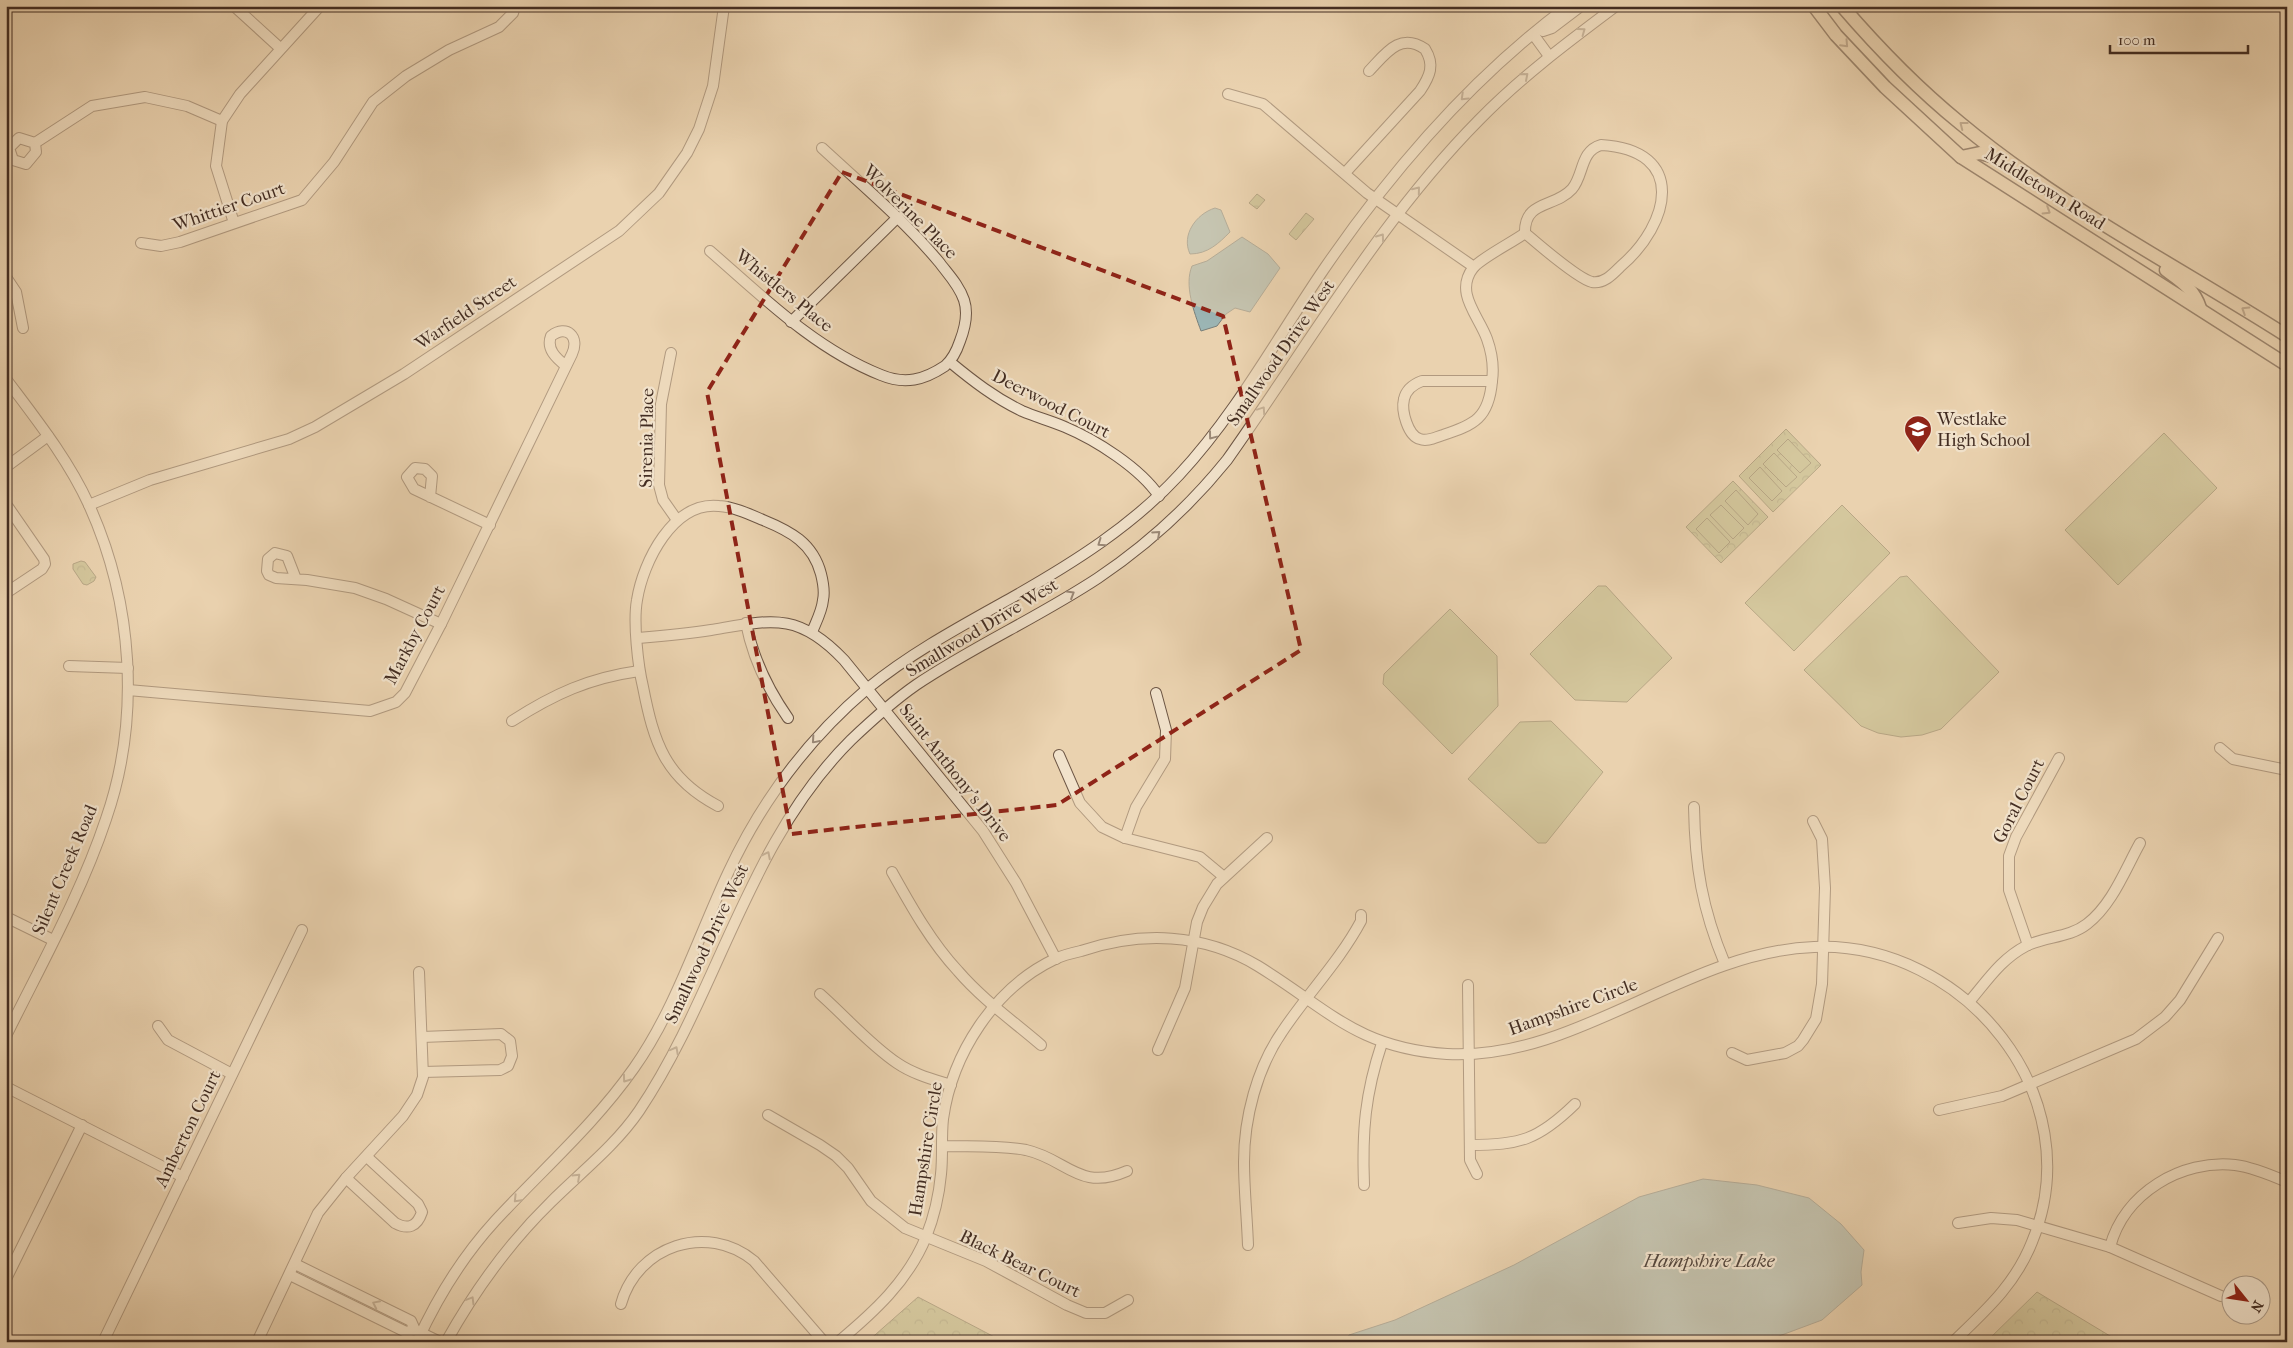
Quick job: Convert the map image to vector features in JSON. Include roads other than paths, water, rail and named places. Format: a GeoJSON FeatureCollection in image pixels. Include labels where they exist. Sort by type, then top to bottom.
{"type":"FeatureCollection","features":[{"type":"Feature","properties":{"kind":"main road","name":"Middletown Road"},"geometry":{"type":"LineString","coordinates":[[1814,6],[1836,34],[1885,87],[1961,157],[2287,365]]}},
{"type":"Feature","properties":{"kind":"main road","name":"Middletown Road"},"geometry":{"type":"LineString","coordinates":[[1842,6],[1916,85],[1961,124],[2010,161],[2069,201],[2287,336]]}},
{"type":"Feature","properties":{"kind":"main road"},"geometry":{"type":"LineString","coordinates":[[1961,157],[1980,153],[2010,161]]}},
{"type":"Feature","properties":{"kind":"main road"},"geometry":{"type":"LineString","coordinates":[[2156,255],[2161,266],[2189,288],[2196,296],[2200,308]]}},
{"type":"Feature","properties":{"kind":"street"},"geometry":{"type":"LineString","coordinates":[[234,6],[280,48]]}},
{"type":"Feature","properties":{"kind":"street"},"geometry":{"type":"LineString","coordinates":[[234,223],[216,166],[222,121],[240,94],[320,6]]}},
{"type":"Feature","properties":{"kind":"street","name":"Whittier Court"},"geometry":{"type":"LineString","coordinates":[[141,243],[160,246],[180,242],[302,200],[334,162],[373,102],[406,76],[449,50],[499,27],[513,13],[515,6]]}},
{"type":"Feature","properties":{"kind":"street","name":"Warfield Street"},"geometry":{"type":"LineString","coordinates":[[89,505],[150,480],[288,439],[315,427],[404,374],[619,231],[659,193],[687,153],[699,130],[713,86],[724,6]]}},
{"type":"Feature","properties":{"kind":"street","name":"Smallwood Drive West"},"geometry":{"type":"LineString","coordinates":[[418,1335],[460,1266],[493,1224],[588,1127],[636,1065],[661,1022],[728,874],[755,821],[782,780],[810,746],[868,689],[909,657],[1078,558],[1127,525],[1159,496],[1183,472],[1214,435],[1324,268],[1375,198],[1412,152],[1442,119],[1499,63],[1568,6]]}},
{"type":"Feature","properties":{"kind":"street"},"geometry":{"type":"LineString","coordinates":[[1549,56],[1533,34],[1552,28],[1580,6]]}},
{"type":"Feature","properties":{"kind":"street","name":"Smallwood Drive West"},"geometry":{"type":"LineString","coordinates":[[446,1342],[476,1290],[508,1248],[549,1203],[609,1147],[636,1115],[654,1088],[685,1031],[747,895],[787,821],[806,794],[849,742],[914,687],[967,653],[1098,578],[1148,542],[1177,516],[1202,491],[1227,460],[1398,214],[1437,166],[1477,121],[1549,56],[1616,6]]}},
{"type":"Feature","properties":{"kind":"street"},"geometry":{"type":"LineString","coordinates":[[1345,173],[1420,91],[1428,78],[1432,63],[1425,49],[1409,42],[1390,49],[1369,71]]}},
{"type":"Feature","properties":{"kind":"street"},"geometry":{"type":"LineString","coordinates":[[1228,94],[1263,104],[1375,198],[1474,267]]}},
{"type":"Feature","properties":{"kind":"street"},"geometry":{"type":"LineString","coordinates":[[35,143],[92,106],[145,97],[188,106],[222,121]]}},
{"type":"Feature","properties":{"kind":"street"},"geometry":{"type":"LineString","coordinates":[[1601,145],[1616,146],[1638,152],[1657,168],[1661,185],[1660,205],[1651,232],[1637,252],[1604,280],[1593,282],[1580,278],[1525,233],[1525,224],[1530,213],[1567,194],[1577,182],[1589,153],[1601,145]]}},
{"type":"Feature","properties":{"kind":"street","name":"Wolverine Place"},"geometry":{"type":"LineString","coordinates":[[822,148],[898,217],[950,276],[964,300],[965,316],[962,335],[950,362]]}},
{"type":"Feature","properties":{"kind":"street"},"geometry":{"type":"LineString","coordinates":[[791,322],[898,217]]}},
{"type":"Feature","properties":{"kind":"street"},"geometry":{"type":"LineString","coordinates":[[1492,381],[1434,381],[1417,383],[1409,390],[1404,399],[1407,421],[1411,432],[1418,438],[1427,440],[1472,424],[1486,408],[1491,392],[1492,381],[1493,364],[1487,338],[1466,294],[1467,283],[1474,267],[1525,233]]}},
{"type":"Feature","properties":{"kind":"street","name":"Whistlers Place"},"geometry":{"type":"LineString","coordinates":[[710,251],[791,322],[838,353],[881,376],[891,379],[917,380],[933,374],[950,362]]}},
{"type":"Feature","properties":{"kind":"street"},"geometry":{"type":"LineString","coordinates":[[6,277],[16,292],[23,328]]}},
{"type":"Feature","properties":{"kind":"street","name":"Sirenia Place"},"geometry":{"type":"LineString","coordinates":[[670,353],[661,404],[659,485],[663,500],[677,520]]}},
{"type":"Feature","properties":{"kind":"street","name":"Deerwood Court"},"geometry":{"type":"LineString","coordinates":[[950,362],[983,388],[1010,404],[1064,426],[1098,444],[1143,478],[1159,496]]}},
{"type":"Feature","properties":{"kind":"street","name":"Markby Court"},"geometry":{"type":"LineString","coordinates":[[128,690],[370,711],[396,702],[405,692],[441,624],[566,366]]}},
{"type":"Feature","properties":{"kind":"street","name":"Silent Creek Road"},"geometry":{"type":"LineString","coordinates":[[6,379],[48,436],[69,468],[89,505],[106,549],[119,596],[128,668],[123,744],[116,787],[107,818],[84,876],[6,1036]]}},
{"type":"Feature","properties":{"kind":"street"},"geometry":{"type":"LineString","coordinates":[[6,467],[48,436]]}},
{"type":"Feature","properties":{"kind":"street"},"geometry":{"type":"LineString","coordinates":[[430,498],[490,525]]}},
{"type":"Feature","properties":{"kind":"street"},"geometry":{"type":"LineString","coordinates":[[6,504],[44,558],[45,564],[42,569],[6,593]]}},
{"type":"Feature","properties":{"kind":"street"},"geometry":{"type":"LineString","coordinates":[[718,806],[686,786],[665,761],[654,736],[639,671],[636,613],[640,588],[658,545],[677,520],[702,508],[718,506],[765,521],[792,533],[801,540],[815,557],[823,584],[823,600],[812,632]]}},
{"type":"Feature","properties":{"kind":"street"},"geometry":{"type":"LineString","coordinates":[[296,579],[355,588],[386,599],[441,624]]}},
{"type":"Feature","properties":{"kind":"street","name":"Saint Anthony's Drive"},"geometry":{"type":"LineString","coordinates":[[638,638],[695,632],[763,620],[780,621],[812,632],[830,645],[983,831],[1016,883],[1056,959]]}},
{"type":"Feature","properties":{"kind":"street"},"geometry":{"type":"LineString","coordinates":[[746,623],[760,672],[769,691],[788,718]]}},
{"type":"Feature","properties":{"kind":"street"},"geometry":{"type":"LineString","coordinates":[[69,666],[128,668]]}},
{"type":"Feature","properties":{"kind":"street"},"geometry":{"type":"LineString","coordinates":[[512,721],[557,694],[585,682],[639,671]]}},
{"type":"Feature","properties":{"kind":"street"},"geometry":{"type":"LineString","coordinates":[[1125,838],[1136,807],[1164,759],[1166,730],[1156,693]]}},
{"type":"Feature","properties":{"kind":"street"},"geometry":{"type":"LineString","coordinates":[[2220,748],[2232,759],[2287,770]]}},
{"type":"Feature","properties":{"kind":"street"},"geometry":{"type":"LineString","coordinates":[[1059,756],[1076,796],[1086,812],[1107,830],[1125,838],[1200,857],[1224,877]]}},
{"type":"Feature","properties":{"kind":"street","name":"Goral Court"},"geometry":{"type":"LineString","coordinates":[[2028,945],[2010,890],[2009,856],[2016,837],[2059,758]]}},
{"type":"Feature","properties":{"kind":"street"},"geometry":{"type":"LineString","coordinates":[[1694,807],[1701,895],[1709,924],[1725,964]]}},
{"type":"Feature","properties":{"kind":"street"},"geometry":{"type":"LineString","coordinates":[[1732,1053],[1746,1060],[1768,1058],[1791,1050],[1803,1040],[1816,1019],[1820,1007],[1823,947],[1824,854],[1820,834],[1813,822]]}},
{"type":"Feature","properties":{"kind":"street"},"geometry":{"type":"LineString","coordinates":[[1158,1050],[1185,988],[1193,940],[1203,907],[1211,892],[1224,877],[1267,838]]}},
{"type":"Feature","properties":{"kind":"street"},"geometry":{"type":"LineString","coordinates":[[1969,1002],[1997,967],[2028,945],[2057,938],[2087,924],[2107,900],[2140,843]]}},
{"type":"Feature","properties":{"kind":"street"},"geometry":{"type":"LineString","coordinates":[[892,872],[958,972],[1041,1045]]}},
{"type":"Feature","properties":{"kind":"street"},"geometry":{"type":"LineString","coordinates":[[1248,1245],[1244,1159],[1249,1116],[1270,1052],[1281,1033],[1342,952],[1361,921],[1361,915]]}},
{"type":"Feature","properties":{"kind":"street"},"geometry":{"type":"LineString","coordinates":[[6,917],[53,940]]}},
{"type":"Feature","properties":{"kind":"street","name":"Amberton Court"},"geometry":{"type":"LineString","coordinates":[[103,1342],[302,930]]}},
{"type":"Feature","properties":{"kind":"street","name":"Hampshire Circle"},"geometry":{"type":"LineString","coordinates":[[838,1342],[879,1306],[895,1288],[908,1270],[925,1238],[938,1191],[943,1118],[950,1085],[972,1038],[995,1006],[1021,982],[1056,959],[1123,940],[1155,937],[1193,940],[1220,948],[1251,962],[1344,1025],[1382,1043],[1424,1051],[1469,1054],[1496,1051],[1534,1043],[1725,964],[1764,953],[1823,947],[1861,952],[1917,969],[1969,1002],[2007,1044],[2032,1084],[2043,1126],[2046,1167],[2042,1208],[2038,1226],[2025,1257],[2001,1295],[1953,1342]]}},
{"type":"Feature","properties":{"kind":"street"},"geometry":{"type":"LineString","coordinates":[[1939,1110],[2002,1096],[2114,1050],[2145,1034],[2165,1017],[2180,1000],[2218,938]]}},
{"type":"Feature","properties":{"kind":"street"},"geometry":{"type":"LineString","coordinates":[[257,1342],[290,1276],[318,1213],[346,1178],[411,1105],[421,1085],[422,1037],[419,972]]}},
{"type":"Feature","properties":{"kind":"street"},"geometry":{"type":"LineString","coordinates":[[1468,985],[1470,1160],[1477,1174]]}},
{"type":"Feature","properties":{"kind":"street"},"geometry":{"type":"LineString","coordinates":[[820,994],[878,1049],[899,1064],[916,1073],[950,1085]]}},
{"type":"Feature","properties":{"kind":"street"},"geometry":{"type":"LineString","coordinates":[[158,1026],[168,1040],[232,1074]]}},
{"type":"Feature","properties":{"kind":"street"},"geometry":{"type":"LineString","coordinates":[[422,1037],[501,1034],[510,1040],[512,1051],[511,1062],[505,1069],[422,1072]]}},
{"type":"Feature","properties":{"kind":"street"},"geometry":{"type":"LineString","coordinates":[[1364,1185],[1364,1116],[1369,1089],[1382,1043]]}},
{"type":"Feature","properties":{"kind":"street"},"geometry":{"type":"LineString","coordinates":[[6,1087],[182,1177]]}},
{"type":"Feature","properties":{"kind":"street"},"geometry":{"type":"LineString","coordinates":[[1470,1145],[1503,1145],[1525,1140],[1551,1125],[1575,1104]]}},
{"type":"Feature","properties":{"kind":"street","name":"Black Bear Court"},"geometry":{"type":"LineString","coordinates":[[768,1115],[829,1151],[848,1168],[871,1201],[905,1228],[925,1238],[986,1261],[1067,1305],[1086,1313],[1105,1314],[1128,1300]]}},
{"type":"Feature","properties":{"kind":"street"},"geometry":{"type":"LineString","coordinates":[[6,1280],[82,1125]]}},
{"type":"Feature","properties":{"kind":"street"},"geometry":{"type":"LineString","coordinates":[[942,1146],[1028,1151],[1066,1169],[1095,1178],[1108,1178],[1127,1170]]}},
{"type":"Feature","properties":{"kind":"street"},"geometry":{"type":"LineString","coordinates":[[346,1178],[395,1223],[404,1227],[412,1227],[417,1223],[422,1212],[418,1204],[367,1156]]}},
{"type":"Feature","properties":{"kind":"street"},"geometry":{"type":"LineString","coordinates":[[2110,1247],[2123,1218],[2137,1200],[2156,1184],[2175,1174],[2194,1168],[2232,1164],[2287,1182]]}},
{"type":"Feature","properties":{"kind":"street"},"geometry":{"type":"LineString","coordinates":[[1958,1223],[2003,1217],[2038,1226],[2110,1247],[2220,1296]]}},
{"type":"Feature","properties":{"kind":"street"},"geometry":{"type":"LineString","coordinates":[[620,1304],[627,1286],[636,1272],[661,1251],[672,1246],[694,1242],[721,1244],[741,1251],[754,1261],[824,1342]]}},
{"type":"Feature","properties":{"kind":"street"},"geometry":{"type":"LineString","coordinates":[[295,1264],[411,1321],[418,1335]]}},
{"type":"Feature","properties":{"kind":"street"},"geometry":{"type":"LineString","coordinates":[[290,1276],[406,1332],[440,1342]]}},
{"type":"Feature","properties":{"kind":"water"},"geometry":{"type":"Polygon","coordinates":[[[1215,208],[1221,210],[1230,232],[1208,250],[1190,254],[1187,240],[1192,226],[1202,215],[1215,208]]]}},
{"type":"Feature","properties":{"kind":"water"},"geometry":{"type":"Polygon","coordinates":[[[1242,237],[1268,254],[1280,268],[1250,312],[1235,308],[1226,314],[1217,326],[1201,331],[1189,290],[1192,266],[1207,261],[1242,237]]]}},
{"type":"Feature","properties":{"kind":"water","name":"Hampshire Lake"},"geometry":{"type":"Polygon","coordinates":[[[1703,1179],[1757,1185],[1809,1198],[1841,1224],[1864,1250],[1861,1272],[1862,1285],[1822,1320],[1763,1342],[1344,1342],[1349,1335],[1395,1320],[1514,1265],[1639,1197],[1703,1179]]]}},
{"type":"Feature","properties":{"kind":"place","name":"Westlake High School"},"geometry":{"type":"Point","coordinates":[1918,453]}}]}
